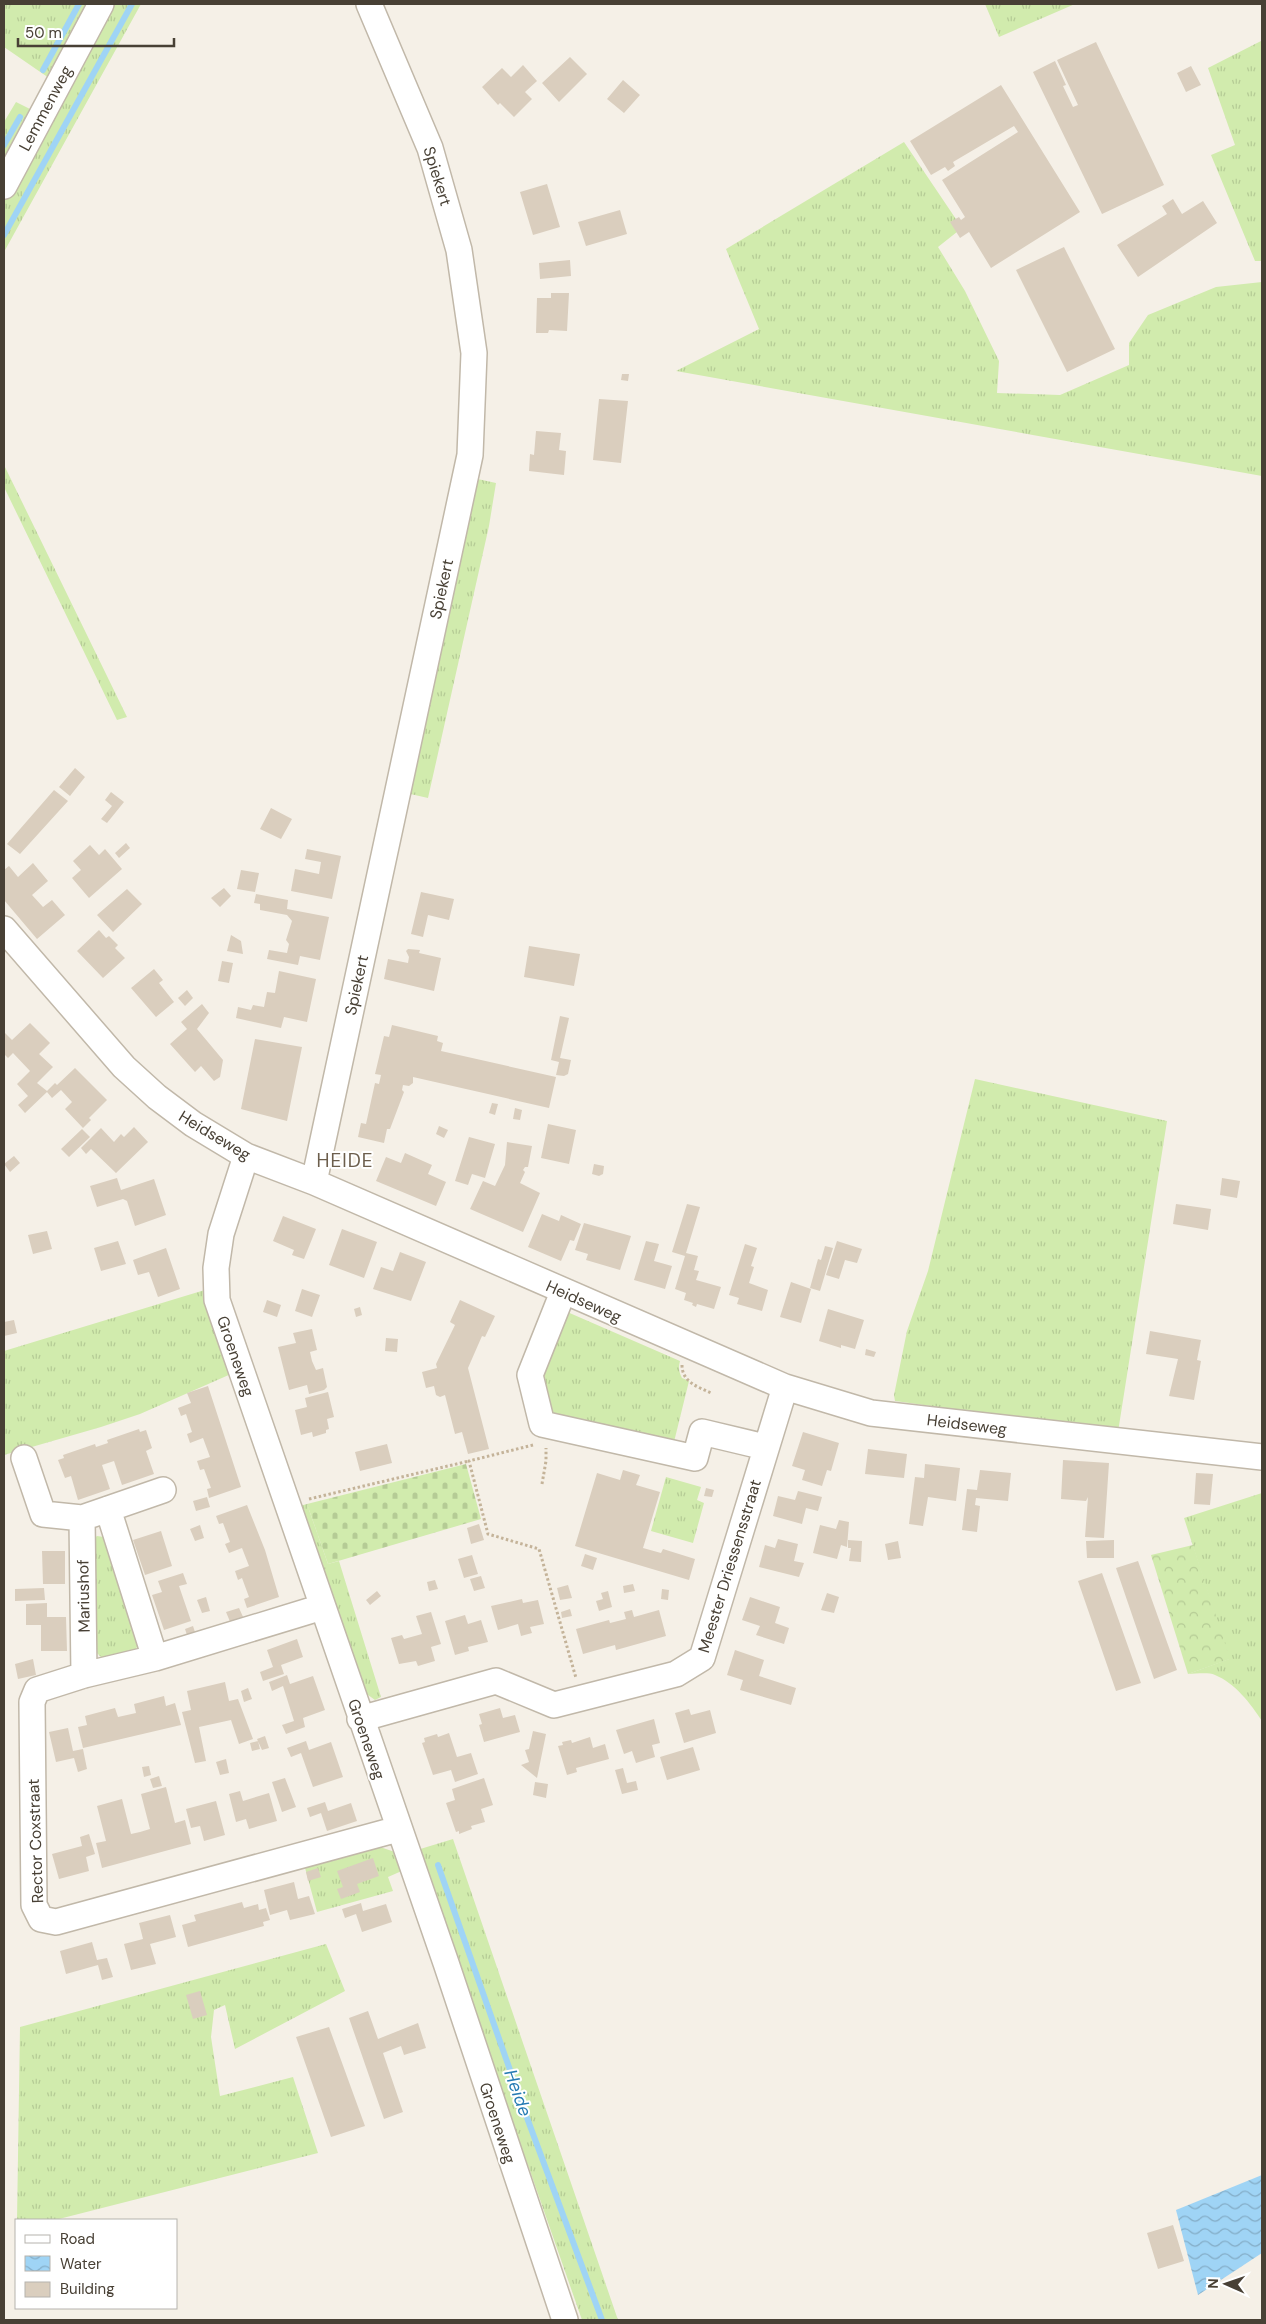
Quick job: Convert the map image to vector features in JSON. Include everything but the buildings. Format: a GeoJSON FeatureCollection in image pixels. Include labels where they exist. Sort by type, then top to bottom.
{"type":"FeatureCollection","features":[{"type":"Feature","properties":{"kind":"street","name":"Lemmenweg"},"geometry":{"type":"LineString","coordinates":[[4,186],[101,4]]}},
{"type":"Feature","properties":{"kind":"street","name":"Spiekert"},"geometry":{"type":"LineString","coordinates":[[314,1182],[470,455],[474,353],[460,250],[430,148],[369,4]]}},
{"type":"Feature","properties":{"kind":"street","name":"Heidseweg"},"geometry":{"type":"LineString","coordinates":[[4,929],[124,1067],[157,1097],[193,1124],[246,1156],[314,1182],[785,1388],[872,1413],[1262,1457]]}},
{"type":"Feature","properties":{"kind":"street","name":"Groeneweg"},"geometry":{"type":"LineString","coordinates":[[246,1156],[221,1234],[216,1268],[217,1300],[360,1719],[446,1963],[564,2320]]}},
{"type":"Feature","properties":{"kind":"street"},"geometry":{"type":"LineString","coordinates":[[563,1292],[530,1375],[542,1424],[547,1434],[696,1458],[702,1432],[765,1447]]}},
{"type":"Feature","properties":{"kind":"street","name":"Meester Driessensstraat"},"geometry":{"type":"LineString","coordinates":[[360,1719],[496,1681],[554,1705],[676,1674],[702,1658],[765,1447],[785,1388]]}},
{"type":"Feature","properties":{"kind":"street"},"geometry":{"type":"LineString","coordinates":[[24,1458],[43,1514],[82,1518],[163,1490]]}},
{"type":"Feature","properties":{"kind":"street"},"geometry":{"type":"LineString","coordinates":[[108,1509],[155,1658]]}},
{"type":"Feature","properties":{"kind":"street","name":"Mariushof"},"geometry":{"type":"LineString","coordinates":[[82,1518],[84,1675]]}},
{"type":"Feature","properties":{"kind":"street","name":"Rector Coxstraat"},"geometry":{"type":"LineString","coordinates":[[322,1607],[155,1658],[84,1675],[37,1690],[32,1702],[34,1905],[42,1919],[56,1922],[398,1829]]}},
{"type":"Feature","properties":{"kind":"path"},"geometry":{"type":"LineString","coordinates":[[688,1346],[682,1366],[682,1373],[690,1383],[711,1393]]}},
{"type":"Feature","properties":{"kind":"path"},"geometry":{"type":"LineString","coordinates":[[286,1504],[469,1461],[547,1434],[546,1461],[542,1484]]}},
{"type":"Feature","properties":{"kind":"path"},"geometry":{"type":"LineString","coordinates":[[469,1461],[488,1534],[539,1549],[582,1698]]}},
{"type":"Feature","properties":{"kind":"green space"},"geometry":{"type":"Polygon","coordinates":[[[4,4],[88,4],[49,78],[4,47],[4,4]]]}},
{"type":"Feature","properties":{"kind":"green space"},"geometry":{"type":"Polygon","coordinates":[[[110,4],[141,4],[4,252],[4,201],[110,4]]]}},
{"type":"Feature","properties":{"kind":"green space"},"geometry":{"type":"Polygon","coordinates":[[[985,4],[1075,4],[999,37],[985,4]]]}},
{"type":"Feature","properties":{"kind":"green space"},"geometry":{"type":"Polygon","coordinates":[[[1261,4],[1262,261],[1255,261],[1211,155],[1235,145],[1208,68],[1261,41],[1261,4]]]}},
{"type":"Feature","properties":{"kind":"green space"},"geometry":{"type":"Polygon","coordinates":[[[16,102],[32,110],[4,160],[4,122],[16,102]]]}},
{"type":"Feature","properties":{"kind":"green space"},"geometry":{"type":"Polygon","coordinates":[[[904,142],[962,228],[938,247],[965,291],[999,361],[997,393],[1060,395],[1129,365],[1129,343],[1148,315],[1216,287],[1262,282],[1262,476],[676,371],[759,329],[726,249],[904,142]]]}},
{"type":"Feature","properties":{"kind":"green space"},"geometry":{"type":"Polygon","coordinates":[[[4,465],[127,717],[117,720],[4,487],[4,465]]]}},
{"type":"Feature","properties":{"kind":"green space"},"geometry":{"type":"Polygon","coordinates":[[[473,478],[496,483],[489,526],[428,798],[406,793],[473,478]]]}},
{"type":"Feature","properties":{"kind":"green space"},"geometry":{"type":"Polygon","coordinates":[[[975,1079],[1167,1121],[1118,1432],[895,1401],[894,1395],[907,1331],[928,1271],[975,1079]]]}},
{"type":"Feature","properties":{"kind":"green space"},"geometry":{"type":"Polygon","coordinates":[[[208,1289],[231,1374],[140,1414],[4,1455],[4,1351],[208,1289]]]}},
{"type":"Feature","properties":{"kind":"green space"},"geometry":{"type":"Polygon","coordinates":[[[565,1311],[680,1361],[681,1376],[689,1381],[673,1446],[548,1417],[537,1375],[565,1311]]]}},
{"type":"Feature","properties":{"kind":"green space"},"geometry":{"type":"Polygon","coordinates":[[[466,1464],[481,1519],[328,1564],[307,1504],[466,1464]]]}},
{"type":"Feature","properties":{"kind":"green space"},"geometry":{"type":"Polygon","coordinates":[[[666,1477],[701,1487],[697,1500],[704,1503],[693,1543],[651,1531],[666,1477]]]}},
{"type":"Feature","properties":{"kind":"green space"},"geometry":{"type":"Polygon","coordinates":[[[1262,1493],[1262,1721],[1242,1695],[1229,1683],[1215,1675],[1188,1674],[1229,1659],[1184,1518],[1262,1493]]]}},
{"type":"Feature","properties":{"kind":"green space"},"geometry":{"type":"Polygon","coordinates":[[[307,1504],[328,1564],[339,1561],[381,1697],[375,1700],[357,1687],[296,1507],[307,1504]]]}},
{"type":"Feature","properties":{"kind":"green space"},"geometry":{"type":"Polygon","coordinates":[[[97,1536],[104,1537],[141,1637],[134,1654],[102,1658],[93,1649],[93,1539],[97,1536]]]}},
{"type":"Feature","properties":{"kind":"green space"},"geometry":{"type":"Polygon","coordinates":[[[1193,1545],[1230,1659],[1188,1674],[1151,1555],[1193,1545]]]}},
{"type":"Feature","properties":{"kind":"green space"},"geometry":{"type":"Polygon","coordinates":[[[453,1839],[618,2320],[582,2320],[529,2168],[504,2106],[417,1850],[453,1839]]]}},
{"type":"Feature","properties":{"kind":"green space"},"geometry":{"type":"Polygon","coordinates":[[[374,1845],[395,1852],[404,1870],[388,1877],[393,1891],[317,1912],[304,1864],[374,1845]]]}},
{"type":"Feature","properties":{"kind":"green space"},"geometry":{"type":"Polygon","coordinates":[[[326,1944],[345,1991],[235,2049],[225,2005],[214,2010],[211,2037],[220,2096],[293,2077],[318,2153],[59,2219],[17,2219],[20,2027],[326,1944]]]}},
{"type":"Feature","properties":{"kind":"water"},"geometry":{"type":"Polygon","coordinates":[[[1262,2175],[1262,2253],[1198,2295],[1176,2210],[1262,2175]]]}},
{"type":"Feature","properties":{"kind":"waterway"},"geometry":{"type":"LineString","coordinates":[[43,70],[79,4]]}},
{"type":"Feature","properties":{"kind":"waterway"},"geometry":{"type":"LineString","coordinates":[[4,235],[132,4]]}},
{"type":"Feature","properties":{"kind":"waterway"},"geometry":{"type":"LineString","coordinates":[[4,145],[20,117]]}},
{"type":"Feature","properties":{"kind":"waterway","name":"Heide"},"geometry":{"type":"LineString","coordinates":[[438,1865],[523,2107],[602,2320]]}},
{"type":"Feature","properties":{"kind":"district","name":"HEIDE"},"geometry":{"type":"Point","coordinates":[345,1160]}}]}
